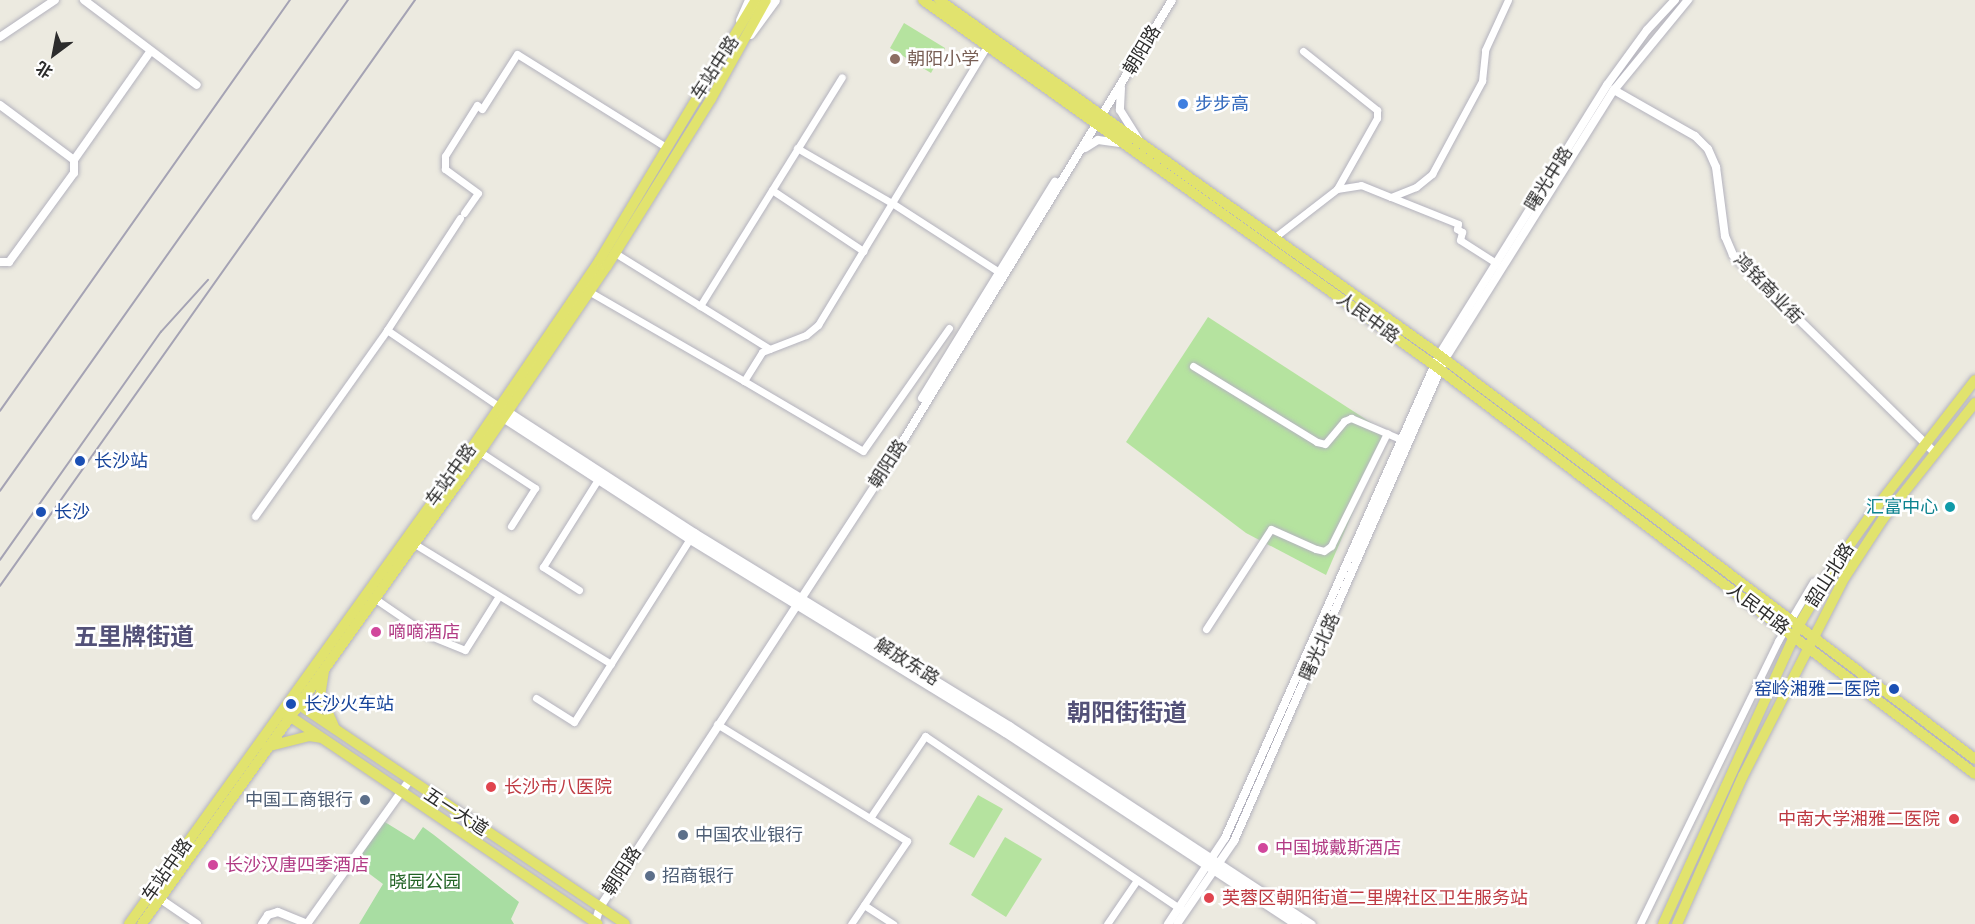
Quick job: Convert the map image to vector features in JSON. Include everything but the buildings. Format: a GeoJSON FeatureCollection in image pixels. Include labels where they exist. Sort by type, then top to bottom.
{"type":"FeatureCollection","features":[{"type":"Feature","properties":{"kind":"main road"},"geometry":{"type":"LineString","coordinates":[[751,10],[756,0]]}},
{"type":"Feature","properties":{"kind":"main road"},"geometry":{"type":"LineString","coordinates":[[751,10],[766,0]]}},
{"type":"Feature","properties":{"kind":"main road"},"geometry":{"type":"LineString","coordinates":[[737,43],[775,0]]}},
{"type":"Feature","properties":{"kind":"main road"},"geometry":{"type":"LineString","coordinates":[[912,0],[985,49],[1014,57]]}},
{"type":"Feature","properties":{"kind":"main road","name":"人民中路"},"geometry":{"type":"LineString","coordinates":[[923,0],[1014,57]]}},
{"type":"Feature","properties":{"kind":"main road","name":"人民中路"},"geometry":{"type":"LineString","coordinates":[[939,0],[1437,368],[1794,637],[1809,641]]}},
{"type":"Feature","properties":{"kind":"main road"},"geometry":{"type":"LineString","coordinates":[[949,0],[1014,57]]}},
{"type":"Feature","properties":{"kind":"main road","name":"车站中路"},"geometry":{"type":"LineString","coordinates":[[129,924],[237,780],[590,292],[615,254],[737,43],[751,10]]}},
{"type":"Feature","properties":{"kind":"main road","name":"车站中路"},"geometry":{"type":"LineString","coordinates":[[293,701],[326,664],[370,596],[413,543],[480,452],[599,261],[666,147],[737,43]]}},
{"type":"Feature","properties":{"kind":"main road","name":"人民中路"},"geometry":{"type":"LineString","coordinates":[[1136,144],[1275,237],[1442,357],[1795,622],[1809,641]]}},
{"type":"Feature","properties":{"kind":"main road","name":"韶山北路"},"geometry":{"type":"LineString","coordinates":[[1663,924],[1794,637],[1795,622],[1828,574],[1975,380]]}},
{"type":"Feature","properties":{"kind":"main road","name":"韶山北路"},"geometry":{"type":"LineString","coordinates":[[1677,924],[1809,641],[1883,519],[1975,403]]}},
{"type":"Feature","properties":{"kind":"main road","name":"解放东路"},"geometry":{"type":"LineString","coordinates":[[504,412],[599,477],[692,536],[1010,726],[1296,924]]}},
{"type":"Feature","properties":{"kind":"main road"},"geometry":{"type":"LineString","coordinates":[[1809,641],[1975,759]]}},
{"type":"Feature","properties":{"kind":"main road"},"geometry":{"type":"LineString","coordinates":[[1809,641],[1975,774]]}},
{"type":"Feature","properties":{"kind":"main road"},"geometry":{"type":"LineString","coordinates":[[326,664],[320,695],[336,732]]}},
{"type":"Feature","properties":{"kind":"main road","name":"五一大道"},"geometry":{"type":"LineString","coordinates":[[293,701],[405,786],[594,922]]}},
{"type":"Feature","properties":{"kind":"main road","name":"车站中路"},"geometry":{"type":"LineString","coordinates":[[142,924],[237,780],[266,748],[285,713]]}},
{"type":"Feature","properties":{"kind":"main road","name":"五一大道"},"geometry":{"type":"LineString","coordinates":[[285,713],[625,924]]}},
{"type":"Feature","properties":{"kind":"main road"},"geometry":{"type":"LineString","coordinates":[[266,748],[309,736],[324,739]]}},
{"type":"Feature","properties":{"kind":"main road","name":"解放东路"},"geometry":{"type":"LineString","coordinates":[[1214,866],[1311,924]]}},
{"type":"Feature","properties":{"kind":"street"},"geometry":{"type":"LineString","coordinates":[[0,37],[54,0]]}},
{"type":"Feature","properties":{"kind":"street"},"geometry":{"type":"LineString","coordinates":[[84,0],[150,52],[197,85]]}},
{"type":"Feature","properties":{"kind":"street","name":"朝阳路"},"geometry":{"type":"LineString","coordinates":[[594,922],[598,906],[797,598],[889,464],[1000,273],[1098,117],[1166,0]]}},
{"type":"Feature","properties":{"kind":"street","name":"朝阳路"},"geometry":{"type":"LineString","coordinates":[[1000,273],[1080,152],[1098,117],[1123,81],[1172,0]]}},
{"type":"Feature","properties":{"kind":"street"},"geometry":{"type":"LineString","coordinates":[[1391,197],[1416,187],[1432,174],[1482,81],[1485,50],[1508,0]]}},
{"type":"Feature","properties":{"kind":"street","name":"曙光中路"},"geometry":{"type":"LineString","coordinates":[[1442,357],[1496,263],[1607,85],[1647,30],[1675,0]]}},
{"type":"Feature","properties":{"kind":"street","name":"曙光中路"},"geometry":{"type":"LineString","coordinates":[[1442,357],[1614,90],[1688,0]]}},
{"type":"Feature","properties":{"kind":"street"},"geometry":{"type":"LineString","coordinates":[[744,381],[762,352],[806,335],[818,325],[985,49]]}},
{"type":"Feature","properties":{"kind":"street"},"geometry":{"type":"LineString","coordinates":[[1275,237],[1337,189],[1377,118],[1377,110],[1303,51]]}},
{"type":"Feature","properties":{"kind":"street"},"geometry":{"type":"LineString","coordinates":[[0,262],[9,262],[74,173],[74,160],[150,52]]}},
{"type":"Feature","properties":{"kind":"street"},"geometry":{"type":"LineString","coordinates":[[255,516],[387,330],[478,193],[445,169],[445,156],[477,105],[482,109],[517,54],[666,147]]}},
{"type":"Feature","properties":{"kind":"street"},"geometry":{"type":"LineString","coordinates":[[700,306],[842,77]]}},
{"type":"Feature","properties":{"kind":"street"},"geometry":{"type":"LineString","coordinates":[[1123,81],[1120,110],[1136,144]]}},
{"type":"Feature","properties":{"kind":"street","name":"鸿铭商业街"},"geometry":{"type":"LineString","coordinates":[[1614,90],[1695,136],[1708,149],[1716,167],[1725,236],[1733,255],[1935,453]]}},
{"type":"Feature","properties":{"kind":"street"},"geometry":{"type":"LineString","coordinates":[[0,105],[74,160]]}},
{"type":"Feature","properties":{"kind":"street"},"geometry":{"type":"LineString","coordinates":[[1080,152],[1098,140],[1136,144]]}},
{"type":"Feature","properties":{"kind":"street"},"geometry":{"type":"LineString","coordinates":[[797,148],[892,202],[1000,273]]}},
{"type":"Feature","properties":{"kind":"street"},"geometry":{"type":"LineString","coordinates":[[1337,189],[1361,185],[1458,224],[1460,240],[1496,263]]}},
{"type":"Feature","properties":{"kind":"street"},"geometry":{"type":"LineString","coordinates":[[772,190],[863,252]]}},
{"type":"Feature","properties":{"kind":"street"},"geometry":{"type":"LineString","coordinates":[[615,254],[770,349]]}},
{"type":"Feature","properties":{"kind":"street"},"geometry":{"type":"LineString","coordinates":[[590,292],[863,451],[949,328]]}},
{"type":"Feature","properties":{"kind":"street"},"geometry":{"type":"LineString","coordinates":[[387,330],[504,412]]}},
{"type":"Feature","properties":{"kind":"street","name":"曙光北路"},"geometry":{"type":"LineString","coordinates":[[1168,924],[1182,910],[1214,866],[1257,792],[1442,357]]}},
{"type":"Feature","properties":{"kind":"street"},"geometry":{"type":"LineString","coordinates":[[1193,366],[1317,442],[1325,444],[1344,421],[1351,418],[1400,440]]}},
{"type":"Feature","properties":{"kind":"street","name":"曙光北路"},"geometry":{"type":"LineString","coordinates":[[1214,866],[1400,440],[1437,368]]}},
{"type":"Feature","properties":{"kind":"street"},"geometry":{"type":"LineString","coordinates":[[1206,629],[1270,529],[1316,549],[1324,551],[1331,546],[1387,433]]}},
{"type":"Feature","properties":{"kind":"street"},"geometry":{"type":"LineString","coordinates":[[480,452],[535,488],[511,526]]}},
{"type":"Feature","properties":{"kind":"street"},"geometry":{"type":"LineString","coordinates":[[579,590],[543,567],[599,477]]}},
{"type":"Feature","properties":{"kind":"street"},"geometry":{"type":"LineString","coordinates":[[536,698],[574,722],[692,536]]}},
{"type":"Feature","properties":{"kind":"street"},"geometry":{"type":"LineString","coordinates":[[413,543],[611,664]]}},
{"type":"Feature","properties":{"kind":"street"},"geometry":{"type":"LineString","coordinates":[[1640,924],[1785,629],[1795,622],[1813,582]]}},
{"type":"Feature","properties":{"kind":"street"},"geometry":{"type":"LineString","coordinates":[[370,596],[428,635],[465,650],[497,600]]}},
{"type":"Feature","properties":{"kind":"street","name":"朝阳路"},"geometry":{"type":"LineString","coordinates":[[598,906],[797,598]]}},
{"type":"Feature","properties":{"kind":"street"},"geometry":{"type":"LineString","coordinates":[[717,724],[907,841],[851,924]]}},
{"type":"Feature","properties":{"kind":"street"},"geometry":{"type":"LineString","coordinates":[[870,818],[925,736],[1182,910]]}},
{"type":"Feature","properties":{"kind":"street"},"geometry":{"type":"LineString","coordinates":[[262,924],[268,915],[278,912],[307,924],[405,786]]}},
{"type":"Feature","properties":{"kind":"street"},"geometry":{"type":"LineString","coordinates":[[1107,924],[1137,879]]}},
{"type":"Feature","properties":{"kind":"street"},"geometry":{"type":"LineString","coordinates":[[159,898],[197,924]]}},
{"type":"Feature","properties":{"kind":"street"},"geometry":{"type":"LineString","coordinates":[[864,905],[893,924]]}},
{"type":"Feature","properties":{"kind":"street","name":"曙光北路"},"geometry":{"type":"LineString","coordinates":[[1178,924],[1182,910]]}},
{"type":"Feature","properties":{"kind":"green space"},"geometry":{"type":"Polygon","coordinates":[[[904,23],[945,48],[931,73],[890,48],[904,23]]]}},
{"type":"Feature","properties":{"kind":"green space"},"geometry":{"type":"Polygon","coordinates":[[[1208,317],[1387,433],[1326,575],[1246,533],[1126,442],[1208,317]]]}},
{"type":"Feature","properties":{"kind":"green space"},"geometry":{"type":"Polygon","coordinates":[[[978,795],[1003,809],[974,858],[949,844],[978,795]]]}},
{"type":"Feature","properties":{"kind":"green space","name":"晓园公园"},"geometry":{"type":"Polygon","coordinates":[[[380,819],[414,840],[423,827],[434,835],[519,902],[511,919],[514,924],[359,924],[383,884],[351,860],[380,819]]]}},
{"type":"Feature","properties":{"kind":"green space"},"geometry":{"type":"Polygon","coordinates":[[[1005,837],[1042,859],[1006,917],[971,895],[1005,837]]]}},
{"type":"Feature","properties":{"kind":"railway"},"geometry":{"type":"LineString","coordinates":[[0,411],[290,0]]}},
{"type":"Feature","properties":{"kind":"railway"},"geometry":{"type":"LineString","coordinates":[[0,491],[348,0]]}},
{"type":"Feature","properties":{"kind":"railway"},"geometry":{"type":"LineString","coordinates":[[0,586],[415,0]]}},
{"type":"Feature","properties":{"kind":"railway"},"geometry":{"type":"LineString","coordinates":[[0,560],[161,332],[208,280]]}},
{"type":"Feature","properties":{"kind":"place","name":"朝阳小学"},"geometry":{"type":"Point","coordinates":[895,59]}},
{"type":"Feature","properties":{"kind":"place","name":"步步高"},"geometry":{"type":"Point","coordinates":[1183,104]}},
{"type":"Feature","properties":{"kind":"place","name":"长沙站"},"geometry":{"type":"Point","coordinates":[80,461]}},
{"type":"Feature","properties":{"kind":"place","name":"汇富中心"},"geometry":{"type":"Point","coordinates":[1950,507]}},
{"type":"Feature","properties":{"kind":"place","name":"长沙"},"geometry":{"type":"Point","coordinates":[41,512]}},
{"type":"Feature","properties":{"kind":"place","name":"嘀嘀酒店"},"geometry":{"type":"Point","coordinates":[376,632]}},
{"type":"Feature","properties":{"kind":"place","name":"窑岭湘雅二医院"},"geometry":{"type":"Point","coordinates":[1894,689]}},
{"type":"Feature","properties":{"kind":"place","name":"长沙火车站"},"geometry":{"type":"Point","coordinates":[291,704]}},
{"type":"Feature","properties":{"kind":"place","name":"长沙市八医院"},"geometry":{"type":"Point","coordinates":[491,787]}},
{"type":"Feature","properties":{"kind":"place","name":"中国工商银行"},"geometry":{"type":"Point","coordinates":[365,800]}},
{"type":"Feature","properties":{"kind":"place","name":"中南大学湘雅二医院"},"geometry":{"type":"Point","coordinates":[1954,819]}},
{"type":"Feature","properties":{"kind":"place","name":"中国农业银行"},"geometry":{"type":"Point","coordinates":[683,835]}},
{"type":"Feature","properties":{"kind":"place","name":"中国城戴斯酒店"},"geometry":{"type":"Point","coordinates":[1263,848]}},
{"type":"Feature","properties":{"kind":"place","name":"长沙汉唐四季酒店"},"geometry":{"type":"Point","coordinates":[213,865]}},
{"type":"Feature","properties":{"kind":"place","name":"招商银行"},"geometry":{"type":"Point","coordinates":[650,876]}},
{"type":"Feature","properties":{"kind":"place","name":"芙蓉区朝阳街道二里牌社区卫生服务站"},"geometry":{"type":"Point","coordinates":[1209,898]}},
{"type":"Feature","properties":{"kind":"district","name":"五里牌街道"},"geometry":{"type":"Point","coordinates":[134,637]}},
{"type":"Feature","properties":{"kind":"district","name":"朝阳街街道"},"geometry":{"type":"Point","coordinates":[1127,713]}}]}
